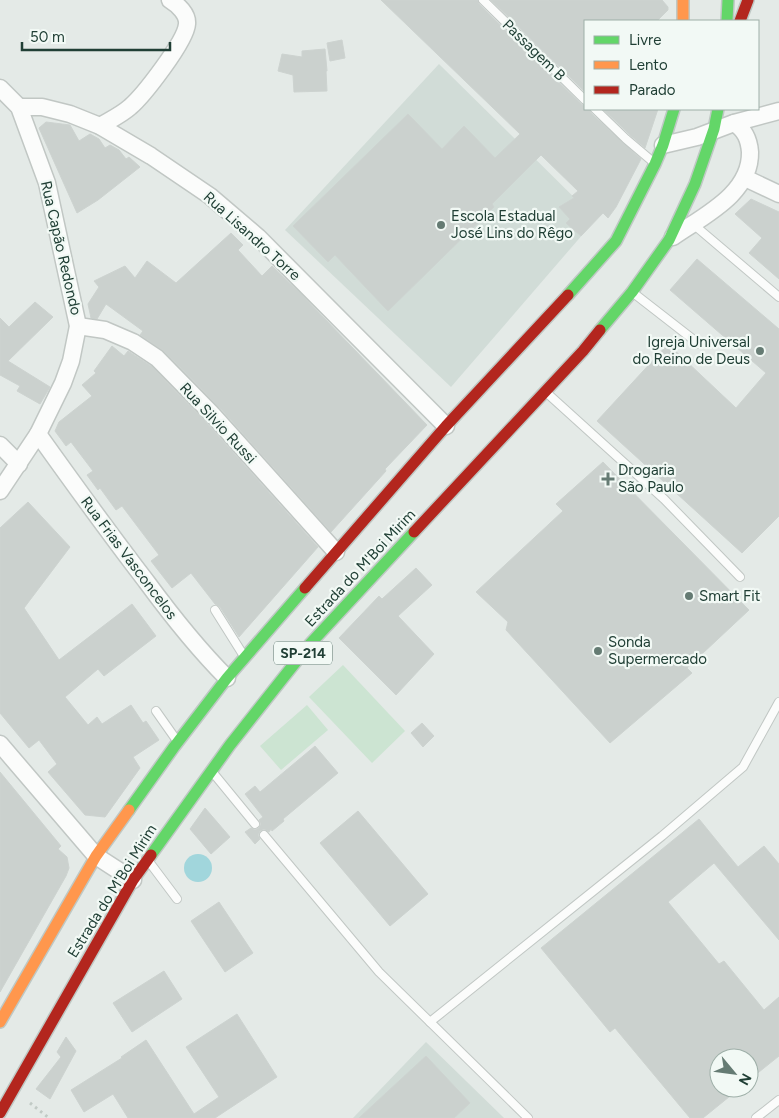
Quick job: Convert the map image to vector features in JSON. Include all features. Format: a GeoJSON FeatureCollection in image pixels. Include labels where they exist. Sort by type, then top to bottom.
{"type":"FeatureCollection","features":[{"type":"Feature","properties":{"kind":"main road"},"geometry":{"type":"LineString","coordinates":[[683,0],[683,20]]}},
{"type":"Feature","properties":{"kind":"main road"},"geometry":{"type":"LineString","coordinates":[[727,20],[728,0]]}},
{"type":"Feature","properties":{"kind":"main road"},"geometry":{"type":"LineString","coordinates":[[740,20],[748,0]]}},
{"type":"Feature","properties":{"kind":"main road","name":"Estrada do M'Boi Mirim"},"geometry":{"type":"LineString","coordinates":[[1,1019],[96,856],[178,742],[227,678],[446,426],[547,320],[616,241],[655,164],[674,110]]}},
{"type":"Feature","properties":{"kind":"main road","name":"Estrada do M'Boi Mirim"},"geometry":{"type":"LineString","coordinates":[[0,1113],[133,880],[211,770],[310,644],[408,543],[583,351],[632,292],[669,240],[695,184],[714,130],[718,110]]}},
{"type":"Feature","properties":{"kind":"street"},"geometry":{"type":"LineString","coordinates":[[100,126],[130,107],[146,90],[182,41],[187,25],[185,14],[170,0]]}},
{"type":"Feature","properties":{"kind":"street","name":"Rua Capão Redondo"},"geometry":{"type":"LineString","coordinates":[[0,88],[19,106],[48,183],[78,326],[71,361],[63,383],[38,434],[0,491]]}},
{"type":"Feature","properties":{"kind":"street","name":"Rua Lisandro Torre"},"geometry":{"type":"LineString","coordinates":[[19,106],[42,107],[70,114],[100,126],[151,156],[210,196],[251,231],[446,426]]}},
{"type":"Feature","properties":{"kind":"street"},"geometry":{"type":"LineString","coordinates":[[663,145],[697,137],[734,123],[779,111]]}},
{"type":"Feature","properties":{"kind":"street"},"geometry":{"type":"LineString","coordinates":[[669,240],[730,196],[745,178],[750,162],[748,139],[742,129],[734,123]]}},
{"type":"Feature","properties":{"kind":"street"},"geometry":{"type":"LineString","coordinates":[[745,178],[779,194]]}},
{"type":"Feature","properties":{"kind":"street","name":"Rua Silvio Russi"},"geometry":{"type":"LineString","coordinates":[[78,326],[105,330],[133,342],[156,358],[212,414],[336,552]]}},
{"type":"Feature","properties":{"kind":"street","name":"Rua Frias Vasconcelos"},"geometry":{"type":"LineString","coordinates":[[38,434],[113,539],[173,617],[227,678]]}},
{"type":"Feature","properties":{"kind":"street"},"geometry":{"type":"LineString","coordinates":[[0,445],[19,464]]}},
{"type":"Feature","properties":{"kind":"street"},"geometry":{"type":"LineString","coordinates":[[0,744],[96,856],[133,880]]}},
{"type":"Feature","properties":{"kind":"lane","name":"Passagem B"},"geometry":{"type":"LineString","coordinates":[[482,0],[584,99]]}},
{"type":"Feature","properties":{"kind":"lane"},"geometry":{"type":"LineString","coordinates":[[596,110],[655,164]]}},
{"type":"Feature","properties":{"kind":"lane"},"geometry":{"type":"LineString","coordinates":[[692,223],[779,297]]}},
{"type":"Feature","properties":{"kind":"lane"},"geometry":{"type":"LineString","coordinates":[[632,292],[699,344]]}},
{"type":"Feature","properties":{"kind":"lane"},"geometry":{"type":"LineString","coordinates":[[545,391],[664,499],[740,577]]}},
{"type":"Feature","properties":{"kind":"lane"},"geometry":{"type":"LineString","coordinates":[[215,610],[245,657]]}},
{"type":"Feature","properties":{"kind":"lane"},"geometry":{"type":"LineString","coordinates":[[430,1022],[654,842],[743,767],[779,702]]}},
{"type":"Feature","properties":{"kind":"lane"},"geometry":{"type":"LineString","coordinates":[[156,711],[178,742]]}},
{"type":"Feature","properties":{"kind":"lane"},"geometry":{"type":"LineString","coordinates":[[211,770],[255,824]]}},
{"type":"Feature","properties":{"kind":"lane"},"geometry":{"type":"LineString","coordinates":[[264,836],[373,965],[528,1118]]}},
{"type":"Feature","properties":{"kind":"lane"},"geometry":{"type":"LineString","coordinates":[[148,860],[177,899]]}},
{"type":"Feature","properties":{"kind":"lane"},"geometry":{"type":"LineString","coordinates":[[756,1118],[779,1100]]}},
{"type":"Feature","properties":{"kind":"shaded area","name":"Escola Estadual José Lins do Rêgo"},"geometry":{"type":"Polygon","coordinates":[[[439,64],[596,219],[451,387],[285,230],[439,64]]]}},
{"type":"Feature","properties":{"kind":"shaded area"},"geometry":{"type":"Polygon","coordinates":[[[426,1042],[504,1118],[353,1118],[426,1042]]]}},
{"type":"Feature","properties":{"kind":"green space"},"geometry":{"type":"Polygon","coordinates":[[[343,665],[405,731],[372,763],[309,697],[343,665]]]}},
{"type":"Feature","properties":{"kind":"green space"},"geometry":{"type":"Polygon","coordinates":[[[307,705],[328,730],[281,770],[260,746],[307,705]]]}},
{"type":"Feature","properties":{"kind":"water"},"geometry":{"type":"Polygon","coordinates":[[[198,854],[208,858],[212,868],[208,878],[198,882],[188,878],[184,868],[188,858],[198,854]]]}},
{"type":"Feature","properties":{"kind":"building"},"geometry":{"type":"Polygon","coordinates":[[[381,0],[478,0],[479,4],[584,106],[584,110],[590,110],[591,113],[641,159],[616,207],[608,218],[603,213],[581,236],[566,223],[570,219],[559,207],[574,198],[572,196],[578,191],[541,155],[492,204],[494,207],[388,311],[335,255],[328,262],[293,226],[408,114],[442,149],[464,126],[495,158],[520,134],[381,0]]]}},
{"type":"Feature","properties":{"kind":"building"},"geometry":{"type":"Polygon","coordinates":[[[491,0],[662,0],[668,7],[668,10],[658,20],[584,20],[584,91],[491,0]]]}},
{"type":"Feature","properties":{"kind":"building"},"geometry":{"type":"Polygon","coordinates":[[[342,40],[345,58],[330,61],[327,43],[342,40]]]}},
{"type":"Feature","properties":{"kind":"building"},"geometry":{"type":"Polygon","coordinates":[[[325,49],[327,91],[294,92],[293,75],[278,71],[282,54],[302,57],[302,51],[325,49]]]}},
{"type":"Feature","properties":{"kind":"building"},"geometry":{"type":"Polygon","coordinates":[[[604,110],[658,110],[645,148],[604,110]]]}},
{"type":"Feature","properties":{"kind":"building"},"geometry":{"type":"Polygon","coordinates":[[[46,122],[70,125],[79,141],[90,134],[99,139],[105,148],[110,145],[119,150],[126,159],[129,157],[140,167],[98,200],[77,213],[39,128],[46,122]]]}},
{"type":"Feature","properties":{"kind":"building"},"geometry":{"type":"Polygon","coordinates":[[[751,199],[779,212],[779,279],[749,253],[762,238],[735,214],[751,199]]]}},
{"type":"Feature","properties":{"kind":"building"},"geometry":{"type":"Polygon","coordinates":[[[231,233],[243,245],[238,250],[262,276],[272,266],[427,425],[385,469],[386,471],[331,532],[219,407],[164,351],[140,335],[143,331],[106,304],[97,319],[91,318],[88,304],[99,287],[94,281],[125,266],[135,278],[147,261],[176,283],[231,233]]]}},
{"type":"Feature","properties":{"kind":"building"},"geometry":{"type":"Polygon","coordinates":[[[697,259],[779,329],[779,516],[742,553],[597,421],[668,344],[736,408],[766,373],[670,290],[697,259]]]}},
{"type":"Feature","properties":{"kind":"building"},"geometry":{"type":"Polygon","coordinates":[[[35,302],[53,317],[8,361],[50,387],[40,404],[17,391],[20,386],[0,375],[0,318],[9,327],[35,302]]]}},
{"type":"Feature","properties":{"kind":"building"},"geometry":{"type":"Polygon","coordinates":[[[112,346],[124,356],[128,351],[151,366],[205,421],[318,547],[239,637],[220,607],[215,604],[191,573],[172,588],[151,561],[159,555],[122,506],[116,510],[100,488],[98,490],[87,475],[93,471],[71,442],[66,446],[55,431],[59,422],[92,396],[82,385],[96,373],[94,371],[112,346]]]}},
{"type":"Feature","properties":{"kind":"building"},"geometry":{"type":"Polygon","coordinates":[[[603,462],[749,610],[687,668],[692,673],[610,743],[506,630],[508,622],[476,592],[563,511],[556,504],[603,462]]]}},
{"type":"Feature","properties":{"kind":"building"},"geometry":{"type":"Polygon","coordinates":[[[28,502],[70,547],[24,608],[59,660],[132,604],[156,636],[104,676],[98,669],[65,697],[88,725],[97,717],[102,724],[131,705],[143,723],[146,721],[159,740],[133,757],[140,768],[105,817],[85,815],[48,772],[57,764],[39,740],[29,748],[0,713],[0,528],[28,502]]]}},
{"type":"Feature","properties":{"kind":"building"},"geometry":{"type":"Polygon","coordinates":[[[416,568],[432,585],[398,616],[434,654],[396,695],[339,638],[379,596],[382,599],[416,568]]]}},
{"type":"Feature","properties":{"kind":"building"},"geometry":{"type":"Polygon","coordinates":[[[422,723],[434,736],[423,747],[411,733],[422,723]]]}},
{"type":"Feature","properties":{"kind":"building"},"geometry":{"type":"Polygon","coordinates":[[[315,746],[338,773],[283,819],[284,821],[272,831],[271,829],[269,832],[264,829],[260,831],[258,835],[260,839],[255,844],[245,832],[251,828],[255,830],[259,828],[261,824],[259,820],[263,817],[245,794],[255,786],[260,792],[315,746]]]}},
{"type":"Feature","properties":{"kind":"building"},"geometry":{"type":"Polygon","coordinates":[[[0,772],[61,846],[58,849],[67,857],[69,868],[0,992],[0,772]]]}},
{"type":"Feature","properties":{"kind":"building"},"geometry":{"type":"Polygon","coordinates":[[[205,808],[230,837],[211,854],[190,829],[205,808]]]}},
{"type":"Feature","properties":{"kind":"building"},"geometry":{"type":"Polygon","coordinates":[[[358,811],[428,894],[390,926],[320,843],[358,811]]]}},
{"type":"Feature","properties":{"kind":"building"},"geometry":{"type":"Polygon","coordinates":[[[699,819],[738,867],[764,846],[779,864],[779,940],[714,863],[668,902],[719,964],[724,961],[764,1010],[779,997],[779,1056],[759,1072],[759,1048],[709,1048],[709,1098],[728,1098],[703,1118],[690,1118],[615,1028],[610,1032],[541,948],[699,819]]]}},
{"type":"Feature","properties":{"kind":"building"},"geometry":{"type":"Polygon","coordinates":[[[219,902],[253,953],[225,972],[191,921],[219,902]]]}},
{"type":"Feature","properties":{"kind":"building"},"geometry":{"type":"Polygon","coordinates":[[[164,971],[182,999],[132,1032],[113,1003],[164,971]]]}},
{"type":"Feature","properties":{"kind":"building"},"geometry":{"type":"Polygon","coordinates":[[[237,1014],[277,1077],[215,1118],[128,1118],[113,1094],[84,1112],[71,1090],[122,1058],[146,1040],[194,1114],[219,1097],[186,1047],[237,1014]]]}},
{"type":"Feature","properties":{"kind":"building"},"geometry":{"type":"Polygon","coordinates":[[[66,1037],[76,1051],[50,1099],[36,1089],[61,1057],[57,1052],[66,1037]]]}},
{"type":"Feature","properties":{"kind":"building"},"geometry":{"type":"Polygon","coordinates":[[[426,1056],[470,1103],[454,1118],[359,1118],[426,1056]]]}},
{"type":"Feature","properties":{"kind":"traffic: fast"},"geometry":{"type":"LineString","coordinates":[[727,20],[728,0]]}},
{"type":"Feature","properties":{"kind":"traffic: fast"},"geometry":{"type":"LineString","coordinates":[[568,295],[616,241],[655,164],[674,110]]}},
{"type":"Feature","properties":{"kind":"traffic: fast"},"geometry":{"type":"LineString","coordinates":[[600,330],[632,292],[669,240],[695,184],[714,129],[718,110]]}},
{"type":"Feature","properties":{"kind":"traffic: fast"},"geometry":{"type":"LineString","coordinates":[[151,855],[230,745],[310,644],[414,532]]}},
{"type":"Feature","properties":{"kind":"traffic: fast"},"geometry":{"type":"LineString","coordinates":[[129,810],[227,678],[305,588]]}},
{"type":"Feature","properties":{"kind":"traffic: slow"},"geometry":{"type":"LineString","coordinates":[[683,0],[683,20]]}},
{"type":"Feature","properties":{"kind":"traffic: slow"},"geometry":{"type":"LineString","coordinates":[[0,1022],[96,856],[129,810]]}},
{"type":"Feature","properties":{"kind":"traffic: jam"},"geometry":{"type":"LineString","coordinates":[[740,20],[748,0]]}},
{"type":"Feature","properties":{"kind":"traffic: jam"},"geometry":{"type":"LineString","coordinates":[[305,588],[446,426],[568,295]]}},
{"type":"Feature","properties":{"kind":"traffic: jam"},"geometry":{"type":"LineString","coordinates":[[414,532],[583,351],[600,330]]}},
{"type":"Feature","properties":{"kind":"traffic: jam"},"geometry":{"type":"LineString","coordinates":[[0,1113],[133,880],[151,855]]}},
{"type":"Feature","properties":{"kind":"place","name":"Escola Estadual José Lins do Rêgo"},"geometry":{"type":"Point","coordinates":[441,225]}},
{"type":"Feature","properties":{"kind":"place","name":"Igreja Universal do Reino de Deus"},"geometry":{"type":"Point","coordinates":[760,351]}},
{"type":"Feature","properties":{"kind":"place","name":"Drogaria São Paulo"},"geometry":{"type":"Point","coordinates":[608,479]}},
{"type":"Feature","properties":{"kind":"place","name":"Smart Fit"},"geometry":{"type":"Point","coordinates":[689,596]}},
{"type":"Feature","properties":{"kind":"place","name":"Sonda Supermercado"},"geometry":{"type":"Point","coordinates":[598,651]}}]}
